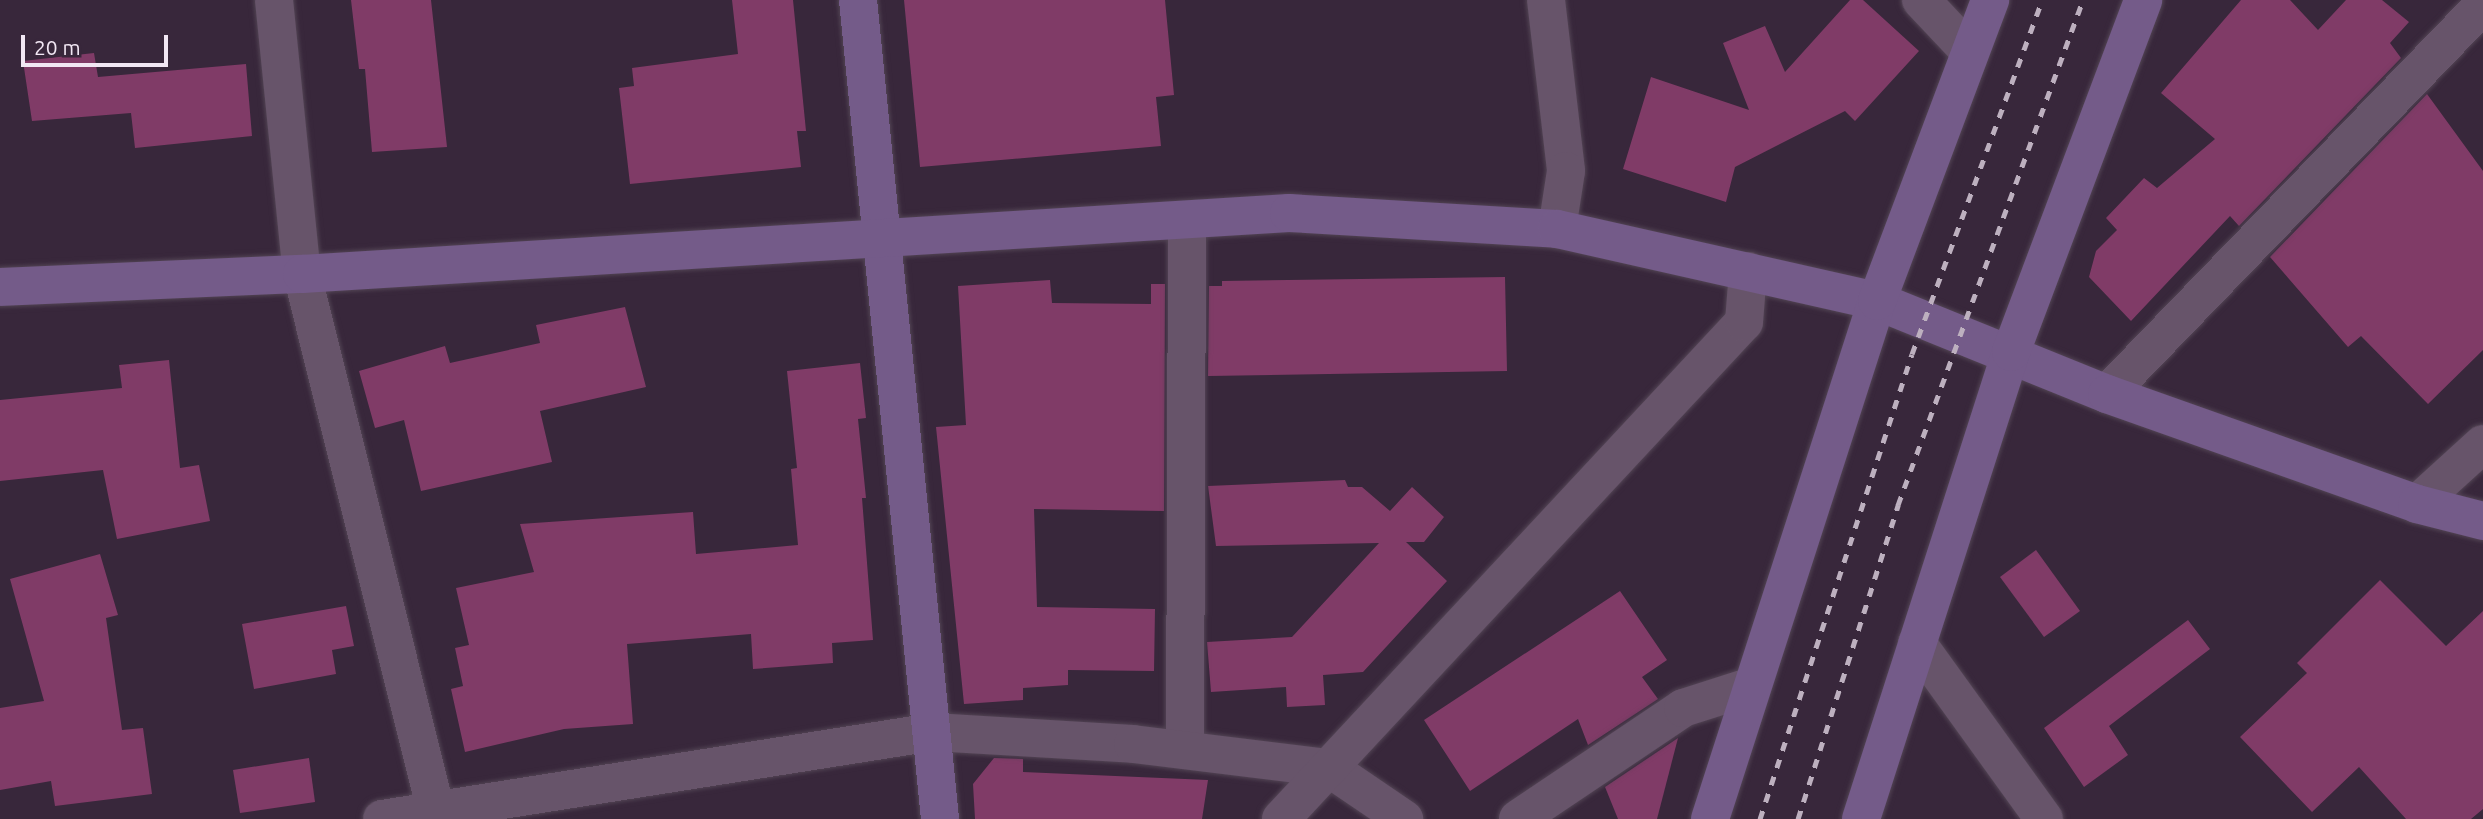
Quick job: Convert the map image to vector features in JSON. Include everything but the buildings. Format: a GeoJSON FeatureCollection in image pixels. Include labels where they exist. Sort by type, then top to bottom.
{"type":"FeatureCollection","features":[{"type":"Feature","properties":{"kind":"street"},"geometry":{"type":"LineString","coordinates":[[274,0],[302,274],[436,815]]}},
{"type":"Feature","properties":{"kind":"street"},"geometry":{"type":"LineString","coordinates":[[858,0],[879,235],[940,819]]}},
{"type":"Feature","properties":{"kind":"street"},"geometry":{"type":"LineString","coordinates":[[1546,0],[1566,171],[1557,229]]}},
{"type":"Feature","properties":{"kind":"street"},"geometry":{"type":"LineString","coordinates":[[1921,0],[1970,52]]}},
{"type":"Feature","properties":{"kind":"street"},"geometry":{"type":"LineString","coordinates":[[1710,819],[1877,301],[1990,0]]}},
{"type":"Feature","properties":{"kind":"street"},"geometry":{"type":"LineString","coordinates":[[1861,819],[2011,352],[2143,0]]}},
{"type":"Feature","properties":{"kind":"street"},"geometry":{"type":"LineString","coordinates":[[2107,394],[2483,5]]}},
{"type":"Feature","properties":{"kind":"street"},"geometry":{"type":"LineString","coordinates":[[0,287],[302,274],[879,235],[1289,213],[1557,229],[1877,301],[2011,352],[2107,394],[2417,504],[2483,521]]}},
{"type":"Feature","properties":{"kind":"street"},"geometry":{"type":"LineString","coordinates":[[1185,750],[1187,220]]}},
{"type":"Feature","properties":{"kind":"street"},"geometry":{"type":"LineString","coordinates":[[1281,819],[1744,322],[1748,271]]}},
{"type":"Feature","properties":{"kind":"street"},"geometry":{"type":"LineString","coordinates":[[2417,504],[2483,444]]}},
{"type":"Feature","properties":{"kind":"street"},"geometry":{"type":"LineString","coordinates":[[1917,643],[2044,819]]}},
{"type":"Feature","properties":{"kind":"street"},"geometry":{"type":"LineString","coordinates":[[1518,819],[1683,708],[1752,686]]}},
{"type":"Feature","properties":{"kind":"street"},"geometry":{"type":"LineString","coordinates":[[382,819],[436,815],[933,732],[1185,750],[1329,768],[1404,819]]}},
{"type":"Feature","properties":{"kind":"railway"},"geometry":{"type":"LineString","coordinates":[[1760,819],[1912,354],[2042,0]]}},
{"type":"Feature","properties":{"kind":"railway"},"geometry":{"type":"LineString","coordinates":[[1798,819],[1898,505],[2083,0]]}}]}
